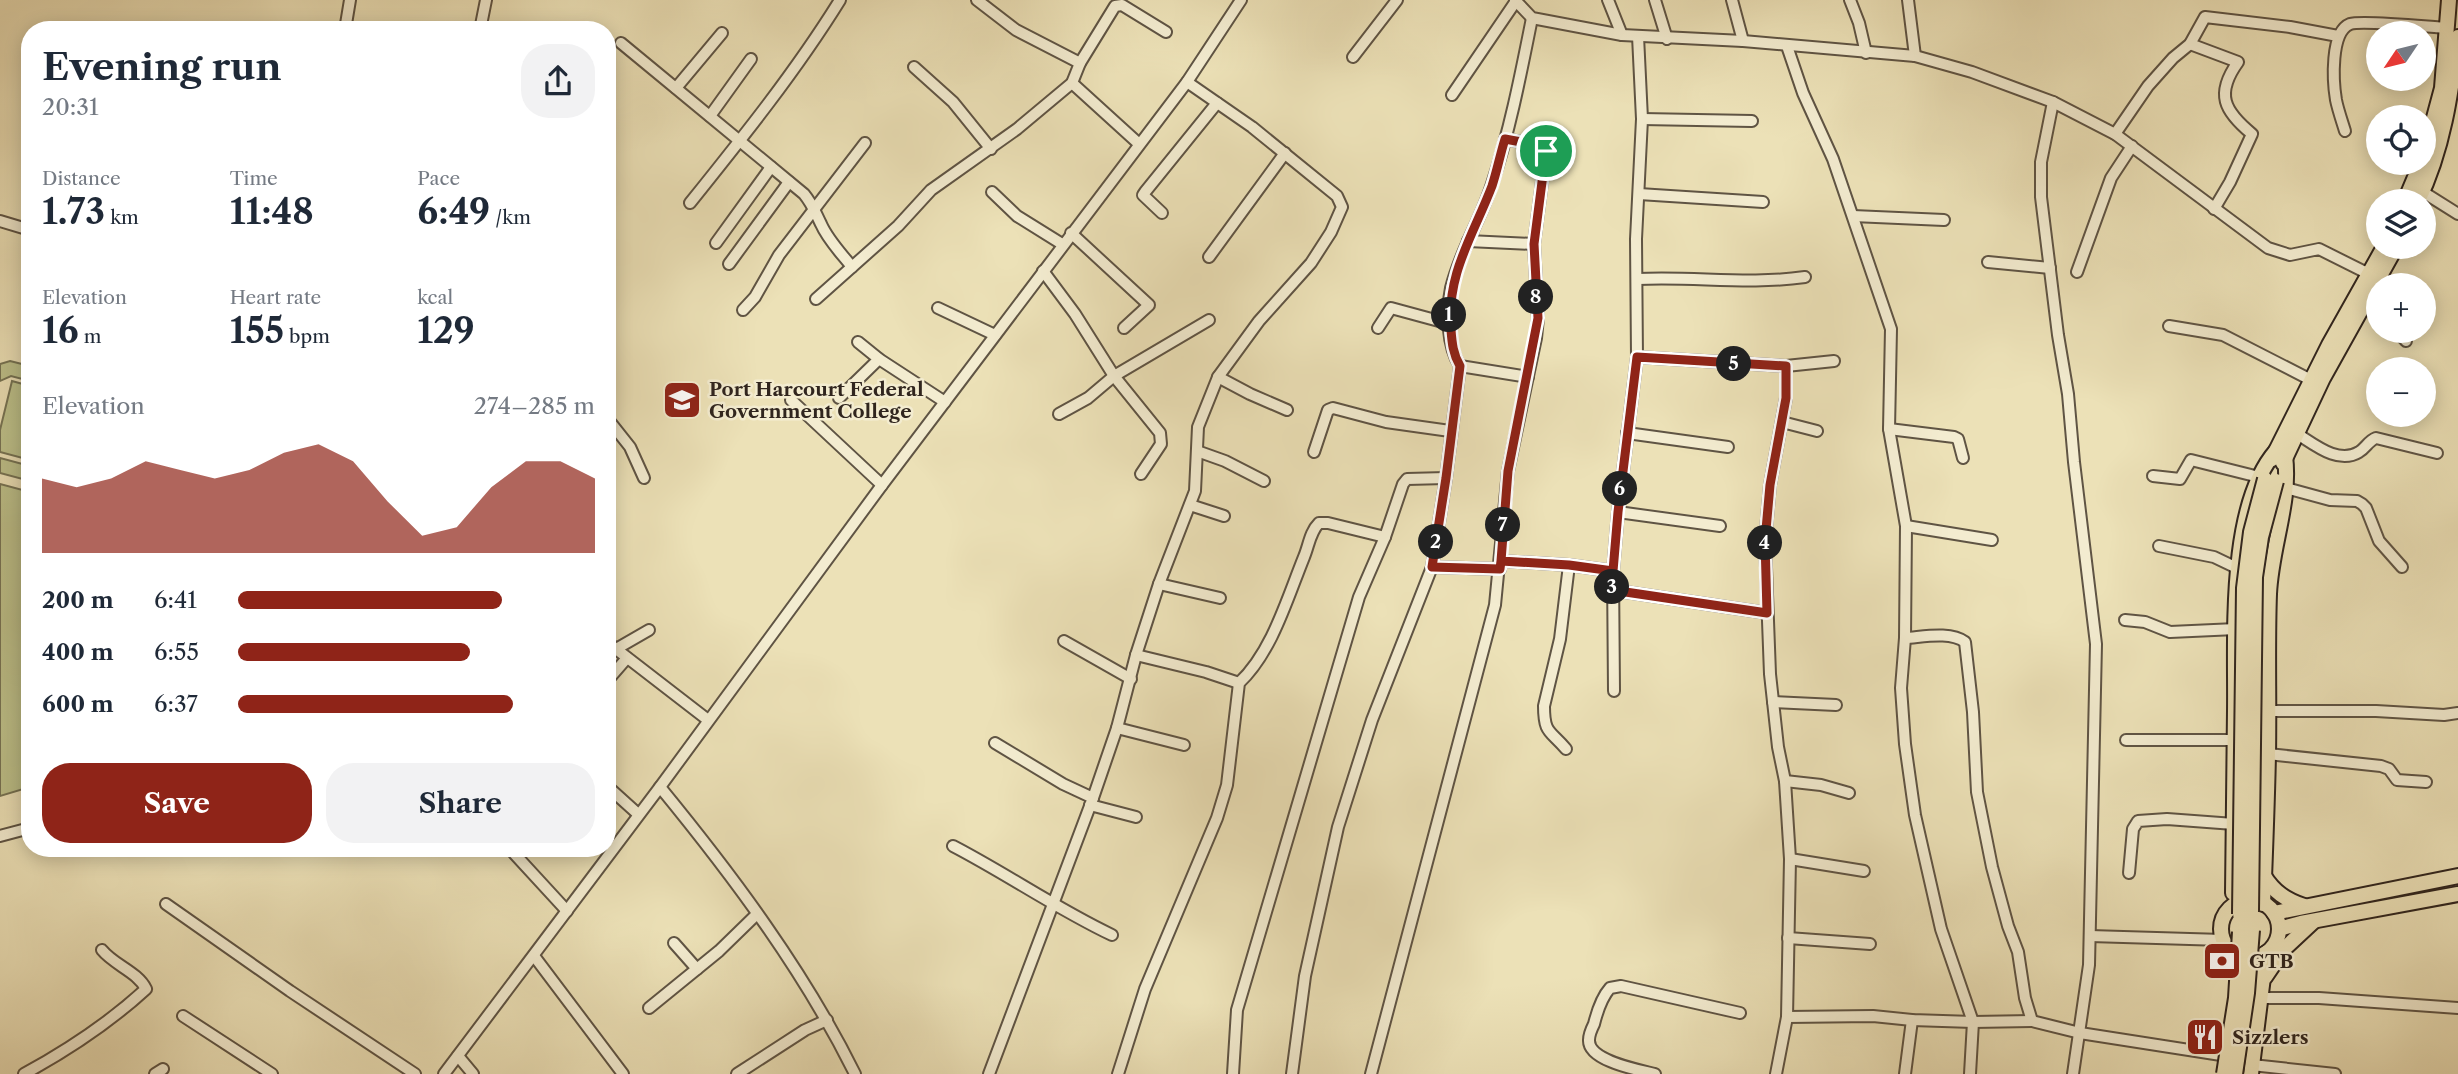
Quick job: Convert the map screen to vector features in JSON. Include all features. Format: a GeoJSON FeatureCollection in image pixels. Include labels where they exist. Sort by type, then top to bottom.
{"type":"FeatureCollection","features":[{"type":"Feature","properties":{"kind":"main road"},"geometry":{"type":"LineString","coordinates":[[2424,189],[2452,94],[2456,64],[2449,0]]}},
{"type":"Feature","properties":{"kind":"main road"},"geometry":{"type":"LineString","coordinates":[[2436,110],[2453,33]]}},
{"type":"Feature","properties":{"kind":"main road"},"geometry":{"type":"LineString","coordinates":[[2376,273],[2387,259]]}},
{"type":"Feature","properties":{"kind":"main road"},"geometry":{"type":"LineString","coordinates":[[2235,1074],[2247,993],[2252,930],[2255,577],[2261,537],[2280,454],[2311,380],[2366,289]]}},
{"type":"Feature","properties":{"kind":"main road"},"geometry":{"type":"LineString","coordinates":[[2224,1074],[2236,998],[2240,941],[2242,628],[2245,571],[2251,532],[2280,454],[2296,433],[2366,301]]}},
{"type":"Feature","properties":{"kind":"main road"},"geometry":{"type":"LineString","coordinates":[[2233,905],[2237,568],[2249,509],[2272,481]]}},
{"type":"Feature","properties":{"kind":"main road"},"geometry":{"type":"LineString","coordinates":[[2272,481],[2264,876],[2268,908],[2279,929]]}},
{"type":"Feature","properties":{"kind":"main road"},"geometry":{"type":"LineString","coordinates":[[2264,876],[2278,894],[2305,914]]}},
{"type":"Feature","properties":{"kind":"main road"},"geometry":{"type":"LineString","coordinates":[[2458,876],[2305,914],[2279,929],[2274,946],[2266,953],[2250,958],[2234,953],[2223,940],[2221,929],[2223,918],[2233,905],[2249,900],[2268,908],[2305,914],[2458,894]]}},
{"type":"Feature","properties":{"kind":"main road"},"geometry":{"type":"LineString","coordinates":[[2262,981],[2305,914]]}},
{"type":"Feature","properties":{"kind":"main road"},"geometry":{"type":"LineString","coordinates":[[2217,1074],[2234,953]]}},
{"type":"Feature","properties":{"kind":"main road"},"geometry":{"type":"LineString","coordinates":[[2252,1070],[2266,953]]}},
{"type":"Feature","properties":{"kind":"street"},"geometry":{"type":"LineString","coordinates":[[346,21],[350,0]]}},
{"type":"Feature","properties":{"kind":"street"},"geometry":{"type":"LineString","coordinates":[[482,21],[486,0]]}},
{"type":"Feature","properties":{"kind":"street"},"geometry":{"type":"LineString","coordinates":[[616,844],[881,485],[1186,82],[1241,0]]}},
{"type":"Feature","properties":{"kind":"street"},"geometry":{"type":"LineString","coordinates":[[1353,57],[1397,0]]}},
{"type":"Feature","properties":{"kind":"street"},"geometry":{"type":"LineString","coordinates":[[1608,0],[1622,35]]}},
{"type":"Feature","properties":{"kind":"street"},"geometry":{"type":"LineString","coordinates":[[1655,0],[1667,38]]}},
{"type":"Feature","properties":{"kind":"street"},"geometry":{"type":"LineString","coordinates":[[1732,0],[1742,41]]}},
{"type":"Feature","properties":{"kind":"street"},"geometry":{"type":"LineString","coordinates":[[1850,0],[1866,53]]}},
{"type":"Feature","properties":{"kind":"street"},"geometry":{"type":"LineString","coordinates":[[1908,0],[1915,56]]}},
{"type":"Feature","properties":{"kind":"street"},"geometry":{"type":"LineString","coordinates":[[690,203],[818,35],[838,1]]}},
{"type":"Feature","properties":{"kind":"street"},"geometry":{"type":"LineString","coordinates":[[982,1],[1016,30],[1080,63]]}},
{"type":"Feature","properties":{"kind":"street"},"geometry":{"type":"LineString","coordinates":[[1452,95],[1515,1],[1532,18],[1622,35],[1742,41],[1915,56],[1972,72],[2053,102],[2115,134],[2268,248],[2283,254],[2319,249],[2368,273]]}},
{"type":"Feature","properties":{"kind":"street"},"geometry":{"type":"LineString","coordinates":[[816,299],[898,226],[930,190],[990,149],[1072,83],[1080,63],[1115,6],[1118,5],[1166,32]]}},
{"type":"Feature","properties":{"kind":"street"},"geometry":{"type":"LineString","coordinates":[[2115,134],[2148,86],[2190,44],[2205,17],[2290,27],[2338,36]]}},
{"type":"Feature","properties":{"kind":"street"},"geometry":{"type":"LineString","coordinates":[[1292,1074],[1306,976],[1338,827],[1354,772],[1432,567],[1460,366],[1454,357],[1450,324],[1451,287],[1492,185],[1532,18]]}},
{"type":"Feature","properties":{"kind":"street"},"geometry":{"type":"LineString","coordinates":[[2345,131],[2336,100],[2335,55],[2342,29],[2357,23],[2453,33]]}},
{"type":"Feature","properties":{"kind":"street"},"geometry":{"type":"LineString","coordinates":[[676,88],[722,33]]}},
{"type":"Feature","properties":{"kind":"street"},"geometry":{"type":"LineString","coordinates":[[1614,691],[1613,571],[1637,357],[1636,239],[1642,119],[1637,36]]}},
{"type":"Feature","properties":{"kind":"street"},"geometry":{"type":"LineString","coordinates":[[621,43],[804,194],[816,208],[826,232],[852,267]]}},
{"type":"Feature","properties":{"kind":"street"},"geometry":{"type":"LineString","coordinates":[[2190,44],[2238,62],[2228,76],[2224,89],[2227,105],[2234,119],[2252,134],[2214,209]]}},
{"type":"Feature","properties":{"kind":"street"},"geometry":{"type":"LineString","coordinates":[[1787,46],[1803,93],[1833,159],[1891,329],[1889,429],[1906,526],[1905,638],[1901,688],[1905,744],[1915,816],[1941,929],[1973,1022],[1970,1074]]}},
{"type":"Feature","properties":{"kind":"street"},"geometry":{"type":"LineString","coordinates":[[710,116],[751,59]]}},
{"type":"Feature","properties":{"kind":"street"},"geometry":{"type":"LineString","coordinates":[[914,67],[953,102],[990,149]]}},
{"type":"Feature","properties":{"kind":"street"},"geometry":{"type":"LineString","coordinates":[[989,1074],[1092,801],[1117,728],[1136,655],[1159,584],[1195,491],[1198,427],[1218,377],[1259,321],[1311,262],[1341,214],[1341,202],[1337,196],[1285,153],[1186,82]]}},
{"type":"Feature","properties":{"kind":"street"},"geometry":{"type":"LineString","coordinates":[[1072,83],[1138,143]]}},
{"type":"Feature","properties":{"kind":"street"},"geometry":{"type":"LineString","coordinates":[[2053,102],[2040,181],[2058,335],[2068,394],[2096,643],[2089,965],[2073,1074]]}},
{"type":"Feature","properties":{"kind":"street"},"geometry":{"type":"LineString","coordinates":[[1162,213],[1145,199],[1145,191],[1217,103]]}},
{"type":"Feature","properties":{"kind":"street"},"geometry":{"type":"LineString","coordinates":[[1642,119],[1752,121]]}},
{"type":"Feature","properties":{"kind":"street"},"geometry":{"type":"LineString","coordinates":[[1371,1074],[1489,634],[1500,565],[1508,471],[1538,318],[1534,244],[1546,151],[1543,146],[1505,139]]}},
{"type":"Feature","properties":{"kind":"street"},"geometry":{"type":"LineString","coordinates":[[743,310],[755,297],[779,255],[865,143]]}},
{"type":"Feature","properties":{"kind":"street"},"geometry":{"type":"LineString","coordinates":[[2077,272],[2107,187],[2121,160],[2132,146]]}},
{"type":"Feature","properties":{"kind":"street"},"geometry":{"type":"LineString","coordinates":[[1209,257],[1285,153]]}},
{"type":"Feature","properties":{"kind":"street"},"geometry":{"type":"LineString","coordinates":[[716,243],[771,167]]}},
{"type":"Feature","properties":{"kind":"street"},"geometry":{"type":"LineString","coordinates":[[729,264],[789,182]]}},
{"type":"Feature","properties":{"kind":"street"},"geometry":{"type":"LineString","coordinates":[[992,192],[1017,216],[1062,244]]}},
{"type":"Feature","properties":{"kind":"street"},"geometry":{"type":"LineString","coordinates":[[1639,194],[1763,202]]}},
{"type":"Feature","properties":{"kind":"street"},"geometry":{"type":"LineString","coordinates":[[2436,203],[2458,214]]}},
{"type":"Feature","properties":{"kind":"street"},"geometry":{"type":"LineString","coordinates":[[1853,216],[1944,220]]}},
{"type":"Feature","properties":{"kind":"street"},"geometry":{"type":"LineString","coordinates":[[0,221],[21,227]]}},
{"type":"Feature","properties":{"kind":"street"},"geometry":{"type":"LineString","coordinates":[[1071,233],[1149,305],[1124,328]]}},
{"type":"Feature","properties":{"kind":"street"},"geometry":{"type":"LineString","coordinates":[[1468,241],[1534,244]]}},
{"type":"Feature","properties":{"kind":"street"},"geometry":{"type":"LineString","coordinates":[[1988,261],[2050,268]]}},
{"type":"Feature","properties":{"kind":"street"},"geometry":{"type":"LineString","coordinates":[[1043,271],[1075,314],[1114,376],[1160,433],[1162,439],[1141,474]]}},
{"type":"Feature","properties":{"kind":"street"},"geometry":{"type":"LineString","coordinates":[[1637,279],[1676,277],[1774,281],[1805,277]]}},
{"type":"Feature","properties":{"kind":"street"},"geometry":{"type":"LineString","coordinates":[[938,308],[995,335]]}},
{"type":"Feature","properties":{"kind":"street"},"geometry":{"type":"LineString","coordinates":[[1378,328],[1391,308],[1450,324]]}},
{"type":"Feature","properties":{"kind":"street"},"geometry":{"type":"LineString","coordinates":[[1059,414],[1088,398],[1114,376],[1209,320]]}},
{"type":"Feature","properties":{"kind":"street"},"geometry":{"type":"LineString","coordinates":[[2169,326],[2222,335],[2311,380]]}},
{"type":"Feature","properties":{"kind":"street"},"geometry":{"type":"LineString","coordinates":[[858,342],[945,402]]}},
{"type":"Feature","properties":{"kind":"street"},"geometry":{"type":"LineString","coordinates":[[1637,357],[1786,366],[1835,361]]}},
{"type":"Feature","properties":{"kind":"street"},"geometry":{"type":"LineString","coordinates":[[839,398],[879,359]]}},
{"type":"Feature","properties":{"kind":"street"},"geometry":{"type":"LineString","coordinates":[[1460,366],[1528,377]]}},
{"type":"Feature","properties":{"kind":"street"},"geometry":{"type":"LineString","coordinates":[[1776,1074],[1787,1017],[1790,859],[1785,781],[1773,702],[1765,541],[1770,485],[1786,398],[1786,366]]}},
{"type":"Feature","properties":{"kind":"street"},"geometry":{"type":"LineString","coordinates":[[1218,377],[1287,410]]}},
{"type":"Feature","properties":{"kind":"street"},"geometry":{"type":"LineString","coordinates":[[790,400],[881,485]]}},
{"type":"Feature","properties":{"kind":"street"},"geometry":{"type":"LineString","coordinates":[[1314,452],[1328,411],[1333,408],[1386,422],[1451,431]]}},
{"type":"Feature","properties":{"kind":"street"},"geometry":{"type":"LineString","coordinates":[[1782,422],[1817,431]]}},
{"type":"Feature","properties":{"kind":"street"},"geometry":{"type":"LineString","coordinates":[[616,429],[630,447],[644,478]]}},
{"type":"Feature","properties":{"kind":"street"},"geometry":{"type":"LineString","coordinates":[[1889,429],[1954,437],[1958,439],[1963,458]]}},
{"type":"Feature","properties":{"kind":"street"},"geometry":{"type":"LineString","coordinates":[[1627,433],[1728,447]]}},
{"type":"Feature","properties":{"kind":"street"},"geometry":{"type":"LineString","coordinates":[[2296,433],[2329,453],[2345,458],[2356,454],[2368,441],[2376,438],[2437,453]]}},
{"type":"Feature","properties":{"kind":"street"},"geometry":{"type":"LineString","coordinates":[[1197,451],[1225,461],[1264,481]]}},
{"type":"Feature","properties":{"kind":"street"},"geometry":{"type":"LineString","coordinates":[[2153,475],[2180,480],[2191,460],[2272,481],[2330,500],[2357,501],[2366,508],[2379,541],[2402,567]]}},
{"type":"Feature","properties":{"kind":"street"},"geometry":{"type":"LineString","coordinates":[[1233,1074],[1237,1010],[1360,597],[1403,484],[1407,479],[1446,478]]}},
{"type":"Feature","properties":{"kind":"street"},"geometry":{"type":"LineString","coordinates":[[1190,505],[1224,516]]}},
{"type":"Feature","properties":{"kind":"street"},"geometry":{"type":"LineString","coordinates":[[1618,512],[1720,526]]}},
{"type":"Feature","properties":{"kind":"street"},"geometry":{"type":"LineString","coordinates":[[1118,1074],[1145,989],[1217,818],[1227,785],[1239,683],[1249,674],[1267,644],[1314,528],[1319,523],[1385,537]]}},
{"type":"Feature","properties":{"kind":"street"},"geometry":{"type":"LineString","coordinates":[[1906,526],[1992,540]]}},
{"type":"Feature","properties":{"kind":"street"},"geometry":{"type":"LineString","coordinates":[[2159,546],[2214,557],[2237,568]]}},
{"type":"Feature","properties":{"kind":"street"},"geometry":{"type":"LineString","coordinates":[[1566,749],[1547,731],[1544,706],[1566,602],[1569,565]]}},
{"type":"Feature","properties":{"kind":"street"},"geometry":{"type":"LineString","coordinates":[[1432,567],[1569,565],[1613,571]]}},
{"type":"Feature","properties":{"kind":"street"},"geometry":{"type":"LineString","coordinates":[[1159,584],[1220,598]]}},
{"type":"Feature","properties":{"kind":"street"},"geometry":{"type":"LineString","coordinates":[[1612,590],[1767,613]]}},
{"type":"Feature","properties":{"kind":"street"},"geometry":{"type":"LineString","coordinates":[[2124,620],[2145,622],[2170,632],[2236,629]]}},
{"type":"Feature","properties":{"kind":"street"},"geometry":{"type":"LineString","coordinates":[[616,643],[649,630]]}},
{"type":"Feature","properties":{"kind":"street"},"geometry":{"type":"LineString","coordinates":[[1905,638],[1943,636],[1956,637],[1965,642],[1973,712],[1977,792],[1992,867],[2018,952],[2025,998],[2032,1021]]}},
{"type":"Feature","properties":{"kind":"street"},"geometry":{"type":"LineString","coordinates":[[1064,641],[1131,679]]}},
{"type":"Feature","properties":{"kind":"street"},"geometry":{"type":"LineString","coordinates":[[616,649],[708,720]]}},
{"type":"Feature","properties":{"kind":"street"},"geometry":{"type":"LineString","coordinates":[[1136,655],[1239,683]]}},
{"type":"Feature","properties":{"kind":"street"},"geometry":{"type":"LineString","coordinates":[[616,671],[627,658]]}},
{"type":"Feature","properties":{"kind":"street"},"geometry":{"type":"LineString","coordinates":[[1773,702],[1836,705]]}},
{"type":"Feature","properties":{"kind":"street"},"geometry":{"type":"LineString","coordinates":[[2268,711],[2376,711],[2444,715],[2458,713]]}},
{"type":"Feature","properties":{"kind":"street"},"geometry":{"type":"LineString","coordinates":[[1117,728],[1184,745]]}},
{"type":"Feature","properties":{"kind":"street"},"geometry":{"type":"LineString","coordinates":[[2126,740],[2235,740]]}},
{"type":"Feature","properties":{"kind":"street"},"geometry":{"type":"LineString","coordinates":[[995,743],[1092,801],[1136,817]]}},
{"type":"Feature","properties":{"kind":"street"},"geometry":{"type":"LineString","coordinates":[[2268,754],[2381,766],[2389,769],[2397,780],[2426,782]]}},
{"type":"Feature","properties":{"kind":"street"},"geometry":{"type":"LineString","coordinates":[[1785,781],[1821,785],[1849,793]]}},
{"type":"Feature","properties":{"kind":"street"},"geometry":{"type":"LineString","coordinates":[[660,787],[757,914],[827,1020],[855,1074]]}},
{"type":"Feature","properties":{"kind":"street"},"geometry":{"type":"LineString","coordinates":[[616,794],[638,814]]}},
{"type":"Feature","properties":{"kind":"street"},"geometry":{"type":"LineString","coordinates":[[2129,873],[2133,829],[2138,821],[2167,819],[2234,824]]}},
{"type":"Feature","properties":{"kind":"street"},"geometry":{"type":"LineString","coordinates":[[0,836],[21,830]]}},
{"type":"Feature","properties":{"kind":"street"},"geometry":{"type":"LineString","coordinates":[[953,846],[1077,919],[1112,935]]}},
{"type":"Feature","properties":{"kind":"street"},"geometry":{"type":"LineString","coordinates":[[517,857],[567,911]]}},
{"type":"Feature","properties":{"kind":"street"},"geometry":{"type":"LineString","coordinates":[[444,1074],[607,857]]}},
{"type":"Feature","properties":{"kind":"street"},"geometry":{"type":"LineString","coordinates":[[1790,859],[1864,871]]}},
{"type":"Feature","properties":{"kind":"street"},"geometry":{"type":"LineString","coordinates":[[166,904],[415,1074]]}},
{"type":"Feature","properties":{"kind":"street"},"geometry":{"type":"LineString","coordinates":[[649,1008],[719,951],[757,914]]}},
{"type":"Feature","properties":{"kind":"street"},"geometry":{"type":"LineString","coordinates":[[2090,936],[2223,940]]}},
{"type":"Feature","properties":{"kind":"street"},"geometry":{"type":"LineString","coordinates":[[1788,939],[1870,944]]}},
{"type":"Feature","properties":{"kind":"street"},"geometry":{"type":"LineString","coordinates":[[674,943],[697,969]]}},
{"type":"Feature","properties":{"kind":"street"},"geometry":{"type":"LineString","coordinates":[[24,1074],[116,1017],[146,989],[142,982],[107,957],[102,950]]}},
{"type":"Feature","properties":{"kind":"street"},"geometry":{"type":"LineString","coordinates":[[534,956],[623,1074]]}},
{"type":"Feature","properties":{"kind":"street"},"geometry":{"type":"LineString","coordinates":[[1655,1074],[1607,1060],[1597,1055],[1590,1045],[1595,1018],[1610,988],[1635,988],[1740,1013]]}},
{"type":"Feature","properties":{"kind":"street"},"geometry":{"type":"LineString","coordinates":[[2229,995],[2319,998],[2458,1008]]}},
{"type":"Feature","properties":{"kind":"street"},"geometry":{"type":"LineString","coordinates":[[183,1016],[272,1074]]}},
{"type":"Feature","properties":{"kind":"street"},"geometry":{"type":"LineString","coordinates":[[1787,1017],[1873,1016],[1973,1022],[2032,1021],[2080,1033],[2221,1055]]}},
{"type":"Feature","properties":{"kind":"street"},"geometry":{"type":"LineString","coordinates":[[737,1074],[827,1020]]}},
{"type":"Feature","properties":{"kind":"street"},"geometry":{"type":"LineString","coordinates":[[1905,1074],[1912,1020]]}},
{"type":"Feature","properties":{"kind":"street"},"geometry":{"type":"LineString","coordinates":[[458,1056],[473,1074]]}},
{"type":"Feature","properties":{"kind":"street"},"geometry":{"type":"LineString","coordinates":[[2252,1070],[2335,1074]]}},
{"type":"Feature","properties":{"kind":"green space"},"geometry":{"type":"Polygon","coordinates":[[[10,361],[21,364],[21,379],[11,376],[0,381],[0,364],[10,361]]]}},
{"type":"Feature","properties":{"kind":"green space"},"geometry":{"type":"Polygon","coordinates":[[[12,381],[21,384],[21,458],[0,452],[0,430],[12,381]]]}},
{"type":"Feature","properties":{"kind":"green space"},"geometry":{"type":"Polygon","coordinates":[[[0,458],[21,464],[21,479],[0,473],[0,458]]]}},
{"type":"Feature","properties":{"kind":"green space"},"geometry":{"type":"Polygon","coordinates":[[[0,484],[21,490],[21,790],[0,796],[0,484]]]}},
{"type":"Feature","properties":{"kind":"place","name":"Port Harcourt Federal Government College"},"geometry":{"type":"Point","coordinates":[682,400]}},
{"type":"Feature","properties":{"kind":"place","name":"GTB"},"geometry":{"type":"Point","coordinates":[2222,961]}},
{"type":"Feature","properties":{"kind":"place","name":"Sizzlers"},"geometry":{"type":"Point","coordinates":[2205,1037]}},
{"type":"Feature","properties":{"kind":"route"},"geometry":{"type":"LineString","coordinates":[[1546,151],[1534,244],[1538,318],[1536,338],[1508,471],[1501,561],[1569,565],[1613,571],[1637,357],[1786,366],[1786,398],[1770,485],[1765,541],[1767,613],[1612,590],[1613,571],[1501,561],[1500,569],[1432,567],[1460,366],[1454,357],[1452,343],[1449,308],[1451,287],[1492,185],[1505,139],[1543,146],[1546,151]]}}]}
